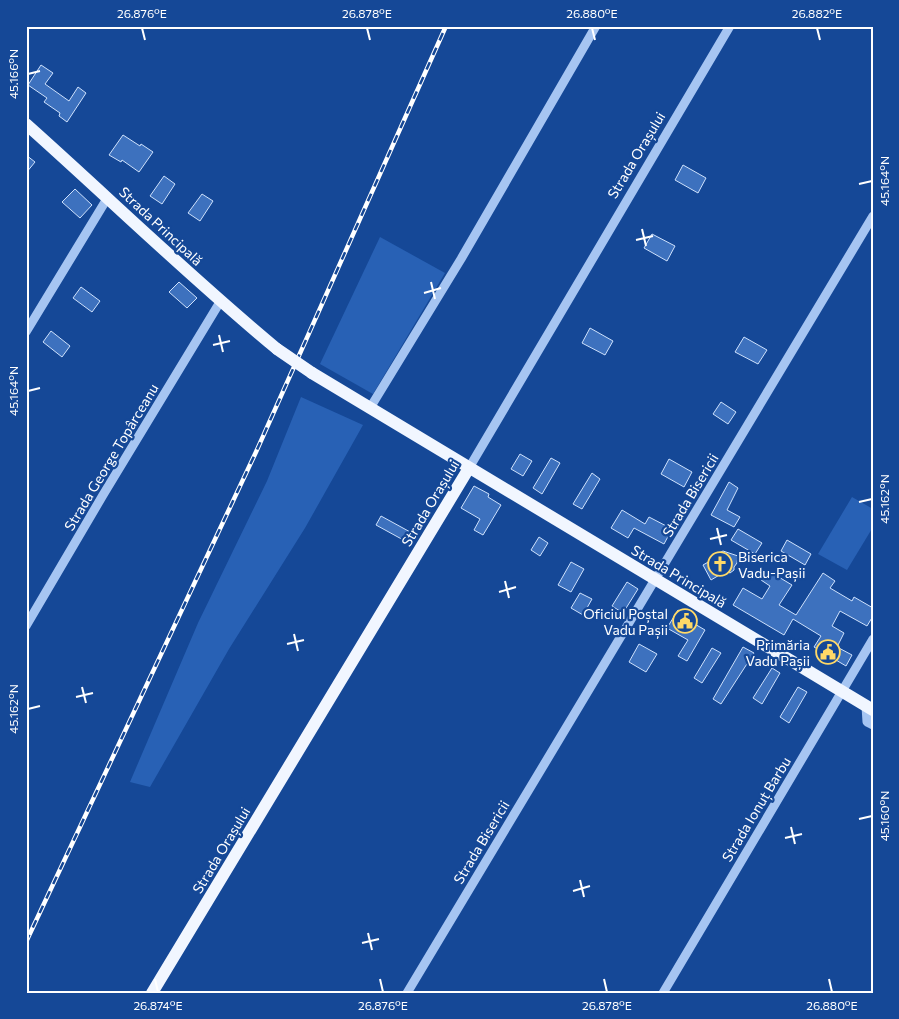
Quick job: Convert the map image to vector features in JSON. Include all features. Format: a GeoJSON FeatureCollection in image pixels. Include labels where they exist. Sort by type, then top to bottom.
{"type":"FeatureCollection","features":[{"type":"Feature","properties":{"kind":"main road","name":"Strada Principală"},"geometry":{"type":"LineString","coordinates":[[26,124],[108,197],[220,302],[277,349],[312,373],[869,708]]}},
{"type":"Feature","properties":{"kind":"main road","name":"Strada Orașului"},"geometry":{"type":"LineString","coordinates":[[152,993],[469,468]]}},
{"type":"Feature","properties":{"kind":"street"},"geometry":{"type":"LineString","coordinates":[[370,408],[461,259],[596,26]]}},
{"type":"Feature","properties":{"kind":"street","name":"Strada Orașului"},"geometry":{"type":"LineString","coordinates":[[469,468],[730,26]]}},
{"type":"Feature","properties":{"kind":"street"},"geometry":{"type":"LineString","coordinates":[[26,332],[108,197]]}},
{"type":"Feature","properties":{"kind":"street","name":"Strada Bisericii"},"geometry":{"type":"LineString","coordinates":[[407,993],[873,216]]}},
{"type":"Feature","properties":{"kind":"street","name":"Strada George Topârceanu"},"geometry":{"type":"LineString","coordinates":[[26,626],[220,302]]}},
{"type":"Feature","properties":{"kind":"street","name":"Strada Ionuț Barbu"},"geometry":{"type":"LineString","coordinates":[[663,993],[873,639]]}},
{"type":"Feature","properties":{"kind":"street"},"geometry":{"type":"LineString","coordinates":[[869,708],[867,722],[873,725]]}},
{"type":"Feature","properties":{"kind":"shaded area"},"geometry":{"type":"Polygon","coordinates":[[[380,237],[445,273],[373,394],[320,364],[380,237]]]}},
{"type":"Feature","properties":{"kind":"shaded area"},"geometry":{"type":"Polygon","coordinates":[[[301,397],[363,425],[305,528],[229,649],[150,787],[130,782],[198,623],[267,481],[301,397]]]}},
{"type":"Feature","properties":{"kind":"shaded area"},"geometry":{"type":"Polygon","coordinates":[[[852,497],[873,509],[873,527],[847,570],[818,554],[852,497]]]}},
{"type":"Feature","properties":{"kind":"building"},"geometry":{"type":"Polygon","coordinates":[[[41,65],[53,73],[45,84],[69,101],[78,87],[86,93],[67,122],[59,116],[60,113],[44,102],[47,98],[28,85],[41,65]]]}},
{"type":"Feature","properties":{"kind":"building"},"geometry":{"type":"Polygon","coordinates":[[[123,135],[153,152],[139,172],[122,160],[121,162],[109,155],[123,135]]]}},
{"type":"Feature","properties":{"kind":"building"},"geometry":{"type":"Polygon","coordinates":[[[26,155],[35,162],[26,173],[26,155]]]}},
{"type":"Feature","properties":{"kind":"building"},"geometry":{"type":"Polygon","coordinates":[[[683,165],[706,178],[698,193],[675,180],[683,165]]]}},
{"type":"Feature","properties":{"kind":"building"},"geometry":{"type":"Polygon","coordinates":[[[164,176],[175,184],[162,204],[150,196],[164,176]]]}},
{"type":"Feature","properties":{"kind":"building"},"geometry":{"type":"Polygon","coordinates":[[[75,189],[92,205],[80,218],[62,202],[75,189]]]}},
{"type":"Feature","properties":{"kind":"building"},"geometry":{"type":"Polygon","coordinates":[[[202,194],[213,201],[200,221],[188,213],[202,194]]]}},
{"type":"Feature","properties":{"kind":"building"},"geometry":{"type":"Polygon","coordinates":[[[652,234],[675,246],[667,261],[644,248],[652,234]]]}},
{"type":"Feature","properties":{"kind":"building"},"geometry":{"type":"Polygon","coordinates":[[[179,282],[197,298],[187,308],[169,292],[179,282]]]}},
{"type":"Feature","properties":{"kind":"building"},"geometry":{"type":"Polygon","coordinates":[[[81,287],[100,301],[92,312],[73,298],[81,287]]]}},
{"type":"Feature","properties":{"kind":"building"},"geometry":{"type":"Polygon","coordinates":[[[590,328],[613,341],[605,355],[582,343],[590,328]]]}},
{"type":"Feature","properties":{"kind":"building"},"geometry":{"type":"Polygon","coordinates":[[[51,331],[70,346],[62,357],[43,342],[51,331]]]}},
{"type":"Feature","properties":{"kind":"building"},"geometry":{"type":"Polygon","coordinates":[[[744,337],[767,350],[758,364],[735,352],[744,337]]]}},
{"type":"Feature","properties":{"kind":"building"},"geometry":{"type":"Polygon","coordinates":[[[721,402],[736,412],[728,424],[713,414],[721,402]]]}},
{"type":"Feature","properties":{"kind":"building"},"geometry":{"type":"Polygon","coordinates":[[[520,454],[532,461],[523,476],[511,469],[520,454]]]}},
{"type":"Feature","properties":{"kind":"building"},"geometry":{"type":"Polygon","coordinates":[[[551,458],[560,463],[542,494],[533,488],[551,458]]]}},
{"type":"Feature","properties":{"kind":"building"},"geometry":{"type":"Polygon","coordinates":[[[669,459],[692,472],[684,487],[661,474],[669,459]]]}},
{"type":"Feature","properties":{"kind":"building"},"geometry":{"type":"Polygon","coordinates":[[[592,473],[600,479],[582,509],[573,504],[592,473]]]}},
{"type":"Feature","properties":{"kind":"building"},"geometry":{"type":"Polygon","coordinates":[[[729,482],[738,488],[727,510],[740,517],[734,527],[711,515],[729,482]]]}},
{"type":"Feature","properties":{"kind":"building"},"geometry":{"type":"Polygon","coordinates":[[[474,486],[489,494],[488,497],[501,505],[483,535],[474,530],[480,519],[461,508],[474,486]]]}},
{"type":"Feature","properties":{"kind":"building"},"geometry":{"type":"Polygon","coordinates":[[[622,510],[645,524],[649,517],[672,529],[664,544],[634,528],[628,538],[611,528],[622,510]]]}},
{"type":"Feature","properties":{"kind":"building"},"geometry":{"type":"Polygon","coordinates":[[[381,516],[412,533],[407,542],[376,525],[381,516]]]}},
{"type":"Feature","properties":{"kind":"building"},"geometry":{"type":"Polygon","coordinates":[[[738,529],[762,543],[755,554],[731,540],[738,529]]]}},
{"type":"Feature","properties":{"kind":"building"},"geometry":{"type":"Polygon","coordinates":[[[539,537],[548,543],[540,556],[531,550],[539,537]]]}},
{"type":"Feature","properties":{"kind":"building"},"geometry":{"type":"Polygon","coordinates":[[[787,540],[811,554],[805,565],[781,551],[787,540]]]}},
{"type":"Feature","properties":{"kind":"building","name":"Biserica Vadu-Pașii"},"geometry":{"type":"Polygon","coordinates":[[[723,551],[738,556],[737,563],[734,570],[730,573],[726,571],[711,580],[703,565],[719,556],[719,553],[723,551]]]}},
{"type":"Feature","properties":{"kind":"building"},"geometry":{"type":"Polygon","coordinates":[[[571,562],[584,569],[571,592],[558,585],[571,562]]]}},
{"type":"Feature","properties":{"kind":"building"},"geometry":{"type":"Polygon","coordinates":[[[767,570],[792,585],[779,605],[796,615],[823,573],[835,581],[830,588],[852,601],[854,597],[873,608],[873,616],[867,626],[840,611],[832,626],[844,633],[837,647],[852,655],[846,666],[814,647],[821,636],[793,619],[784,635],[733,605],[743,588],[762,599],[770,586],[761,580],[767,570]]]}},
{"type":"Feature","properties":{"kind":"building"},"geometry":{"type":"Polygon","coordinates":[[[627,582],[638,589],[623,613],[612,606],[627,582]]]}},
{"type":"Feature","properties":{"kind":"building"},"geometry":{"type":"Polygon","coordinates":[[[580,593],[592,599],[583,615],[571,608],[580,593]]]}},
{"type":"Feature","properties":{"kind":"building"},"geometry":{"type":"Polygon","coordinates":[[[678,610],[695,620],[693,623],[705,630],[687,661],[678,656],[688,640],[667,628],[678,610]]]}},
{"type":"Feature","properties":{"kind":"building"},"geometry":{"type":"Polygon","coordinates":[[[639,644],[657,654],[646,672],[629,662],[639,644]]]}},
{"type":"Feature","properties":{"kind":"building"},"geometry":{"type":"Polygon","coordinates":[[[743,647],[754,653],[721,704],[713,699],[743,647]]]}},
{"type":"Feature","properties":{"kind":"building"},"geometry":{"type":"Polygon","coordinates":[[[712,648],[721,653],[702,683],[694,678],[712,648]]]}},
{"type":"Feature","properties":{"kind":"building"},"geometry":{"type":"Polygon","coordinates":[[[772,668],[780,673],[762,704],[753,698],[772,668]]]}},
{"type":"Feature","properties":{"kind":"building"},"geometry":{"type":"Polygon","coordinates":[[[798,687],[807,692],[789,723],[780,717],[798,687]]]}},
{"type":"Feature","properties":{"kind":"railway"},"geometry":{"type":"LineString","coordinates":[[26,942],[256,452],[446,26]]}},
{"type":"Feature","properties":{"kind":"place","name":"Biserica Vadu-Pașii"},"geometry":{"type":"Point","coordinates":[720,564]}},
{"type":"Feature","properties":{"kind":"place","name":"Oficiul Poștal Vadu Pașii"},"geometry":{"type":"Point","coordinates":[685,621]}},
{"type":"Feature","properties":{"kind":"place","name":"Primăria Vadu Pașii"},"geometry":{"type":"Point","coordinates":[828,652]}}]}
